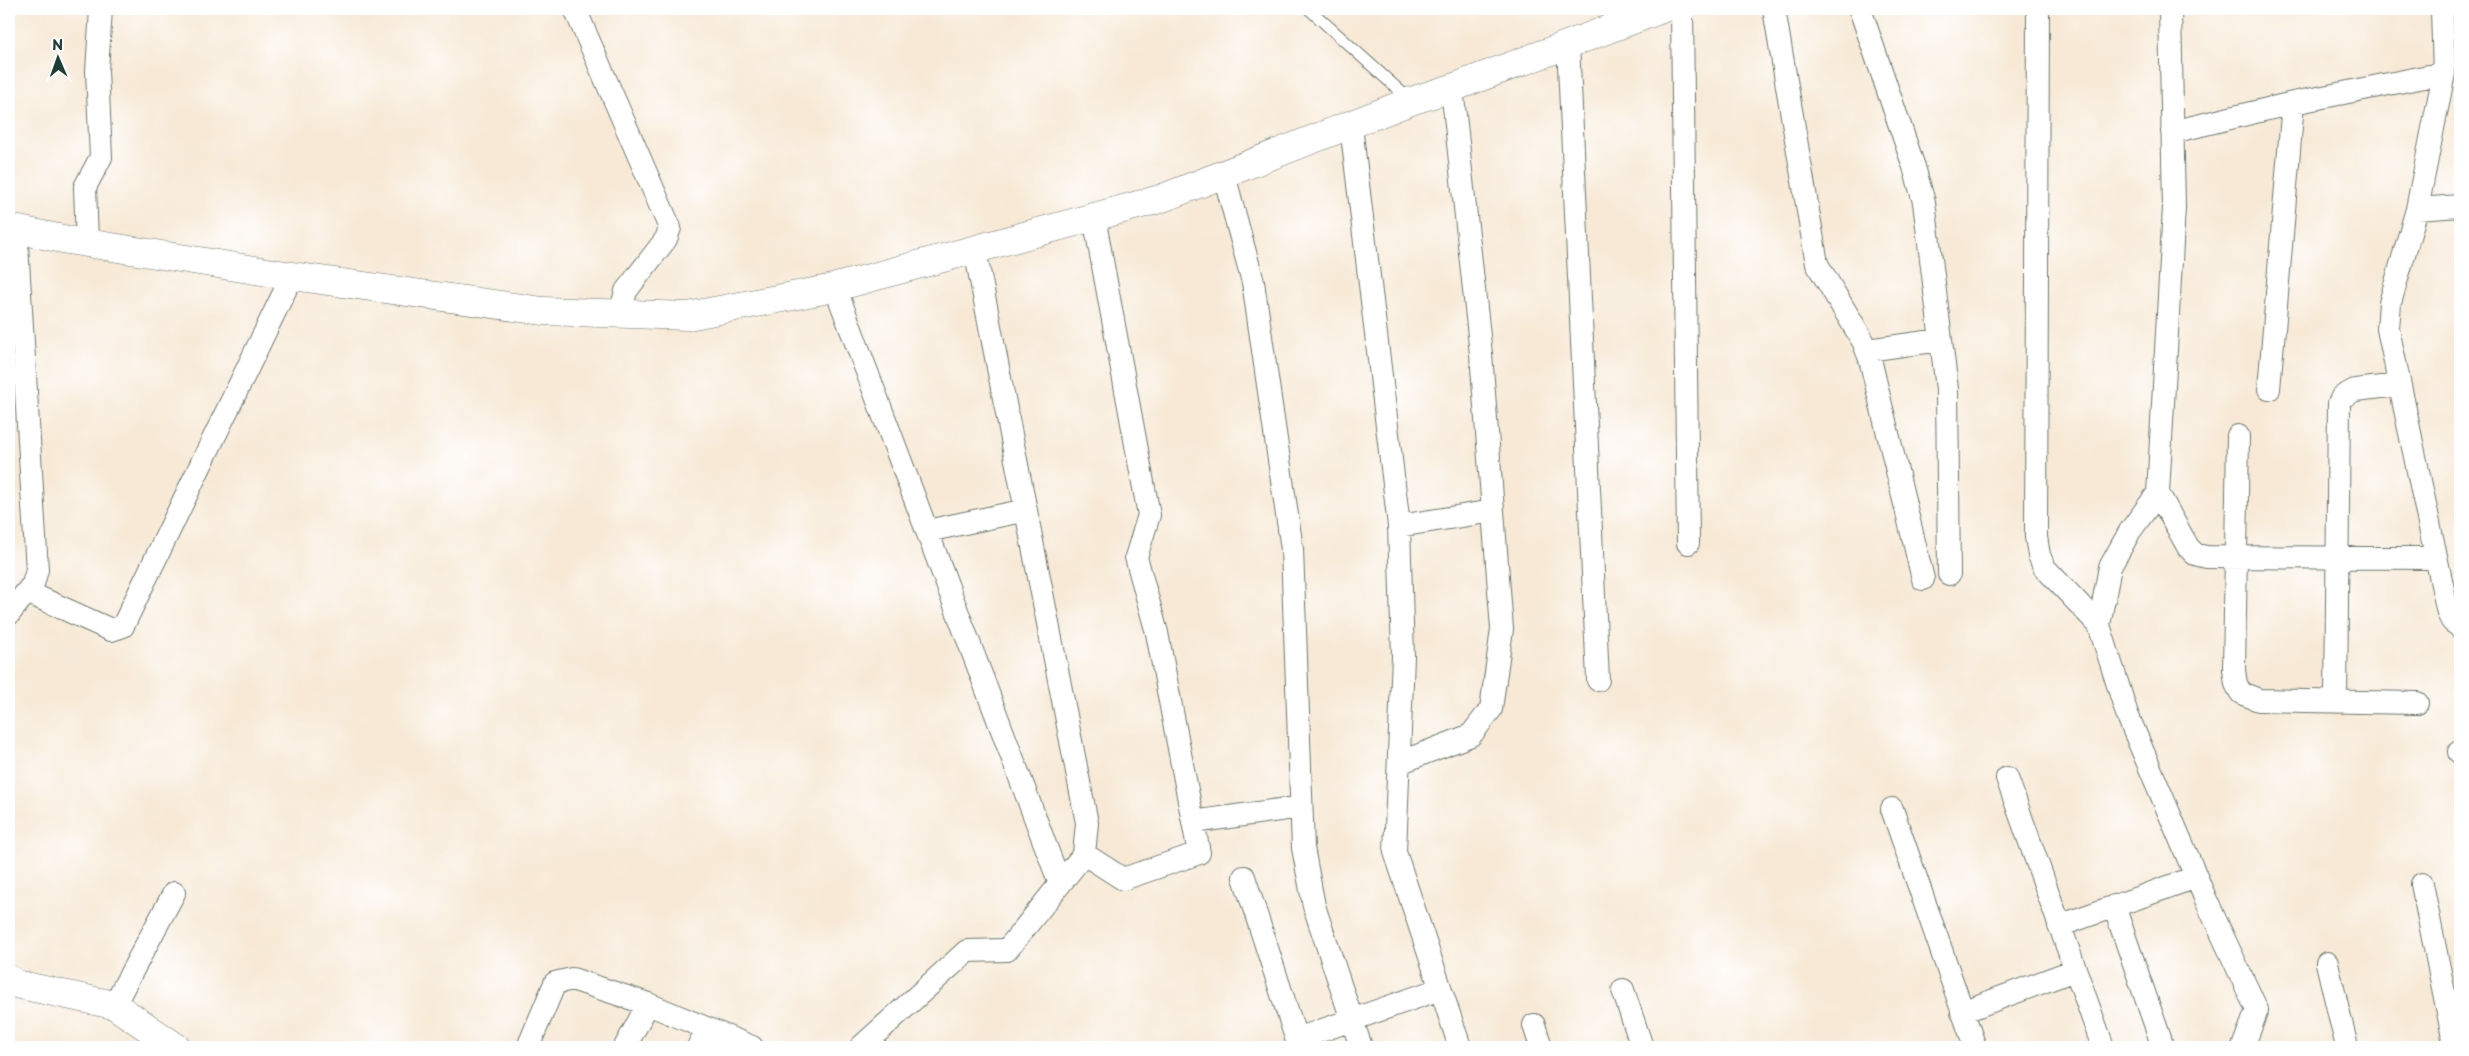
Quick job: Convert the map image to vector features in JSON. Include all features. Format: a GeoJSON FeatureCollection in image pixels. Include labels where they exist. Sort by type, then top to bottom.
{"type":"FeatureCollection","features":[{"type":"Feature","properties":{"kind":"main road"},"geometry":{"type":"LineString","coordinates":[[12,228],[292,276],[543,311],[688,316],[835,287],[1160,199],[1352,126],[1411,101],[1452,88],[1662,9]]}},
{"type":"Feature","properties":{"kind":"main road"},"geometry":{"type":"LineString","coordinates":[[11,985],[114,1005],[176,1047]]}},
{"type":"Feature","properties":{"kind":"street"},"geometry":{"type":"LineString","coordinates":[[87,242],[85,187],[101,157],[97,71],[101,9]]}},
{"type":"Feature","properties":{"kind":"street"},"geometry":{"type":"LineString","coordinates":[[575,9],[670,228],[666,239],[624,293],[620,314]]}},
{"type":"Feature","properties":{"kind":"street"},"geometry":{"type":"LineString","coordinates":[[1682,9],[1688,542]]}},
{"type":"Feature","properties":{"kind":"street"},"geometry":{"type":"LineString","coordinates":[[1774,9],[1817,264],[1867,350],[1923,579]]}},
{"type":"Feature","properties":{"kind":"street"},"geometry":{"type":"LineString","coordinates":[[1860,9],[1919,183],[1947,389],[1949,574]]}},
{"type":"Feature","properties":{"kind":"street"},"geometry":{"type":"LineString","coordinates":[[2038,9],[2036,537],[2039,555],[2044,567],[2099,625],[2127,714],[2196,877],[2258,1010],[2243,1047]]}},
{"type":"Feature","properties":{"kind":"street"},"geometry":{"type":"LineString","coordinates":[[2442,9],[2450,68],[2417,209],[2409,232],[2388,316],[2389,341],[2448,614],[2452,621],[2460,626]]}},
{"type":"Feature","properties":{"kind":"street"},"geometry":{"type":"LineString","coordinates":[[2174,10],[2172,132],[2174,207],[2158,493],[2188,547],[2195,554],[2237,557],[2337,559],[2436,558]]}},
{"type":"Feature","properties":{"kind":"street"},"geometry":{"type":"LineString","coordinates":[[1568,44],[1598,680]]}},
{"type":"Feature","properties":{"kind":"street"},"geometry":{"type":"LineString","coordinates":[[2172,132],[2450,68]]}},
{"type":"Feature","properties":{"kind":"street"},"geometry":{"type":"LineString","coordinates":[[1399,763],[1471,735],[1491,709],[1502,629],[1481,354],[1452,88]]}},
{"type":"Feature","properties":{"kind":"street"},"geometry":{"type":"LineString","coordinates":[[2269,389],[2293,103]]}},
{"type":"Feature","properties":{"kind":"street"},"geometry":{"type":"LineString","coordinates":[[1352,126],[1399,526],[1403,657],[1394,852],[1460,1047]]}},
{"type":"Feature","properties":{"kind":"street"},"geometry":{"type":"LineString","coordinates":[[1224,175],[1253,282],[1292,549],[1303,848],[1314,906],[1361,1047]]}},
{"type":"Feature","properties":{"kind":"street"},"geometry":{"type":"LineString","coordinates":[[2417,209],[2460,206]]}},
{"type":"Feature","properties":{"kind":"street"},"geometry":{"type":"LineString","coordinates":[[1084,854],[1123,880],[1200,853],[1157,633],[1136,558],[1149,515],[1094,217]]}},
{"type":"Feature","properties":{"kind":"street"},"geometry":{"type":"LineString","coordinates":[[9,614],[36,578],[38,562],[12,228]]}},
{"type":"Feature","properties":{"kind":"street"},"geometry":{"type":"LineString","coordinates":[[861,1047],[967,952],[1008,950],[1084,854],[1088,823],[975,250]]}},
{"type":"Feature","properties":{"kind":"street"},"geometry":{"type":"LineString","coordinates":[[27,592],[111,630],[123,626],[292,276]]}},
{"type":"Feature","properties":{"kind":"street"},"geometry":{"type":"LineString","coordinates":[[835,287],[1060,884]]}},
{"type":"Feature","properties":{"kind":"street"},"geometry":{"type":"LineString","coordinates":[[1867,350],[1941,340]]}},
{"type":"Feature","properties":{"kind":"street"},"geometry":{"type":"LineString","coordinates":[[2336,701],[2339,403],[2342,397],[2354,390],[2399,385]]}},
{"type":"Feature","properties":{"kind":"street"},"geometry":{"type":"LineString","coordinates":[[2238,436],[2234,670],[2236,684],[2241,693],[2259,700],[2417,702]]}},
{"type":"Feature","properties":{"kind":"street"},"geometry":{"type":"LineString","coordinates":[[2099,625],[2110,568],[2130,531],[2158,493]]}},
{"type":"Feature","properties":{"kind":"street"},"geometry":{"type":"LineString","coordinates":[[927,531],[1026,510]]}},
{"type":"Feature","properties":{"kind":"street"},"geometry":{"type":"LineString","coordinates":[[1399,526],[1493,511]]}},
{"type":"Feature","properties":{"kind":"street"},"geometry":{"type":"LineString","coordinates":[[2007,778],[2103,1047]]}},
{"type":"Feature","properties":{"kind":"street"},"geometry":{"type":"LineString","coordinates":[[1193,822],[1301,807]]}},
{"type":"Feature","properties":{"kind":"street"},"geometry":{"type":"LineString","coordinates":[[1892,809],[1975,1047]]}},
{"type":"Feature","properties":{"kind":"street"},"geometry":{"type":"LineString","coordinates":[[1244,877],[1298,1043],[1352,1020],[1440,989]]}},
{"type":"Feature","properties":{"kind":"street"},"geometry":{"type":"LineString","coordinates":[[2059,926],[2196,877]]}},
{"type":"Feature","properties":{"kind":"street"},"geometry":{"type":"LineString","coordinates":[[2422,884],[2455,1047]]}},
{"type":"Feature","properties":{"kind":"street"},"geometry":{"type":"LineString","coordinates":[[114,1005],[174,893]]}},
{"type":"Feature","properties":{"kind":"street"},"geometry":{"type":"LineString","coordinates":[[2114,906],[2163,1047]]}},
{"type":"Feature","properties":{"kind":"street"},"geometry":{"type":"LineString","coordinates":[[2327,963],[2347,1047]]}},
{"type":"Feature","properties":{"kind":"street"},"geometry":{"type":"LineString","coordinates":[[1962,1012],[2075,970]]}},
{"type":"Feature","properties":{"kind":"street"},"geometry":{"type":"LineString","coordinates":[[528,1047],[555,983],[564,979],[572,979],[648,1004],[702,1038],[752,1047]]}},
{"type":"Feature","properties":{"kind":"street"},"geometry":{"type":"LineString","coordinates":[[1623,990],[1642,1047]]}},
{"type":"Feature","properties":{"kind":"street"},"geometry":{"type":"LineString","coordinates":[[625,1047],[648,1004]]}},
{"type":"Feature","properties":{"kind":"street"},"geometry":{"type":"LineString","coordinates":[[1534,1025],[1542,1047]]}},
{"type":"Feature","properties":{"kind":"lane"},"geometry":{"type":"LineString","coordinates":[[1310,9],[1411,101]]}}]}
